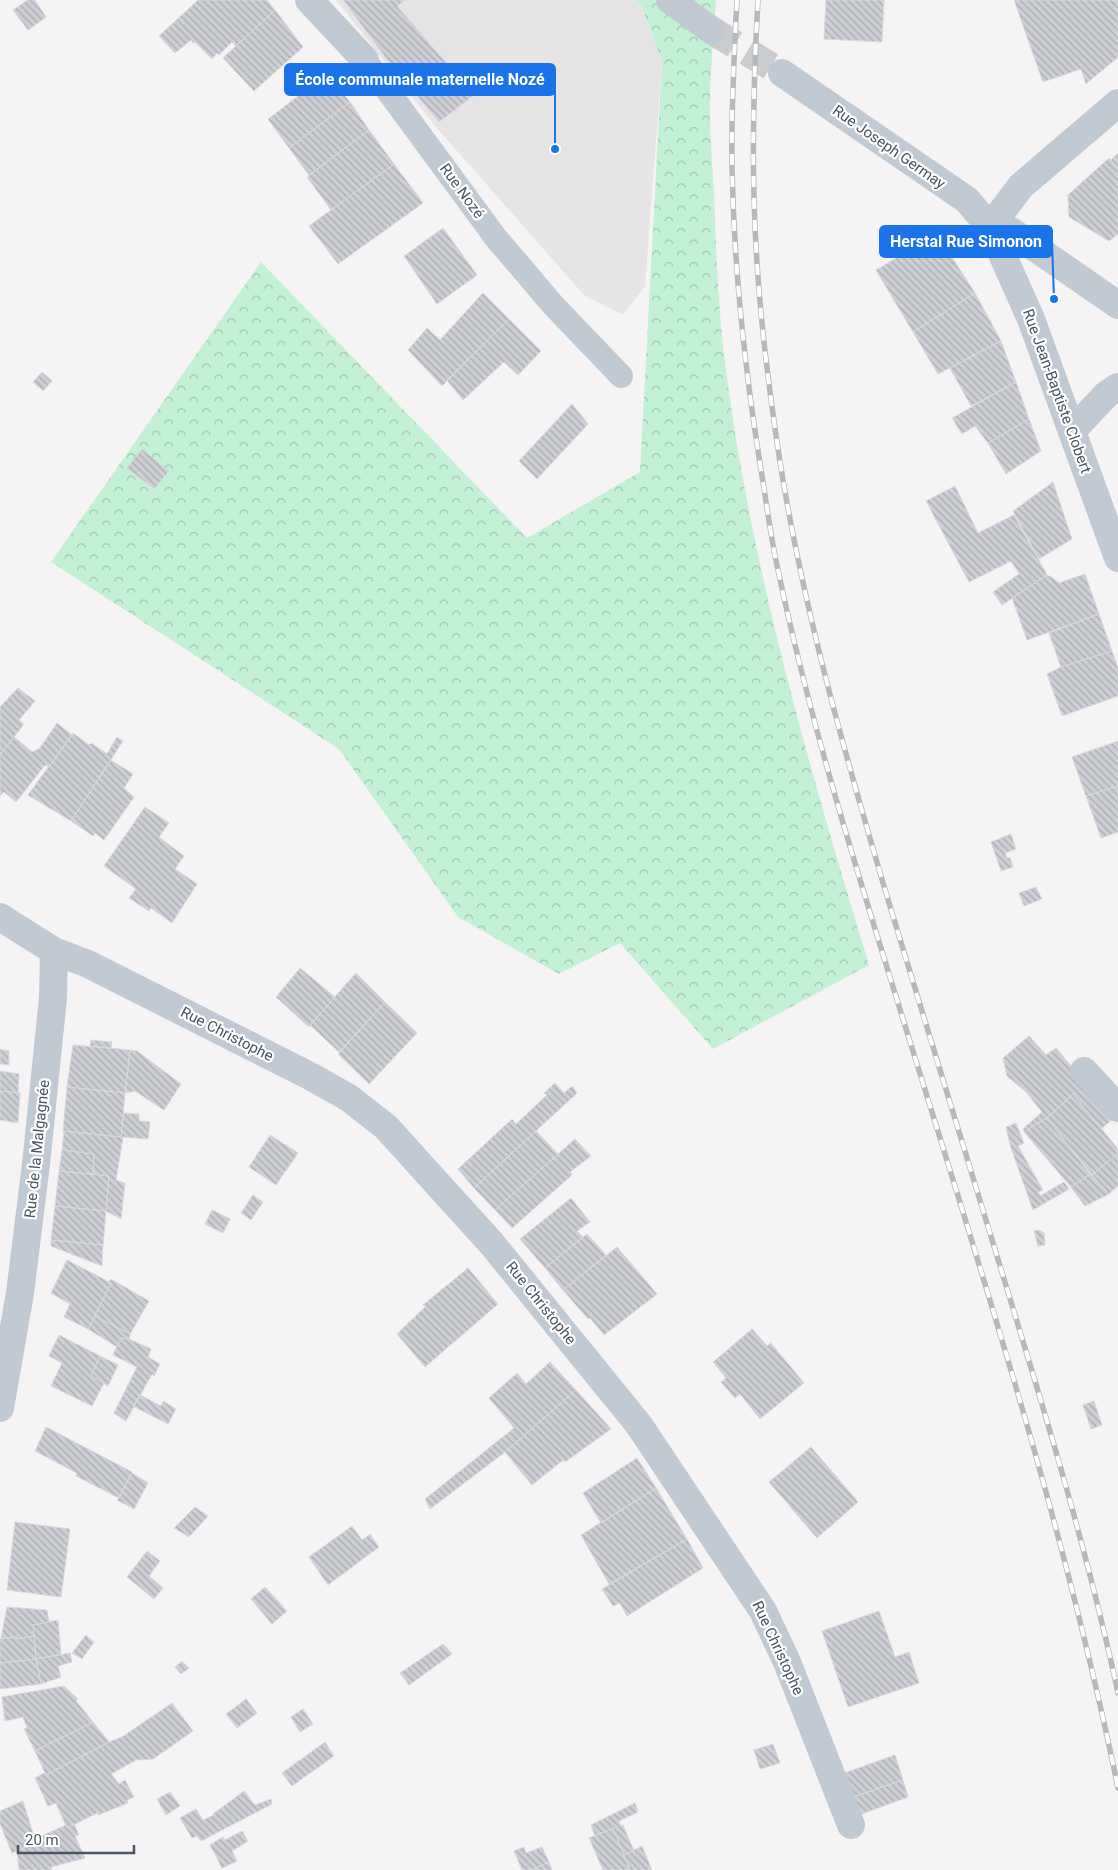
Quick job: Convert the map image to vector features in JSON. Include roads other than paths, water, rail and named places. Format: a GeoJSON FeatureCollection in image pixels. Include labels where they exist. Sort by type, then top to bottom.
{"type":"FeatureCollection","features":[{"type":"Feature","properties":{"kind":"street","name":"Rue Nozé"},"geometry":{"type":"LineString","coordinates":[[310,0],[365,60]]}},
{"type":"Feature","properties":{"kind":"street"},"geometry":{"type":"LineString","coordinates":[[670,0],[712,30]]}},
{"type":"Feature","properties":{"kind":"street","name":"Rue Joseph Germay"},"geometry":{"type":"LineString","coordinates":[[782,73],[967,200],[990,227]]}},
{"type":"Feature","properties":{"kind":"street"},"geometry":{"type":"LineString","coordinates":[[1118,103],[1021,186],[990,227],[1010,231],[1118,305]]}},
{"type":"Feature","properties":{"kind":"street","name":"Rue Jean-Baptiste Clobert"},"geometry":{"type":"LineString","coordinates":[[990,227],[1031,319],[1118,558]]}},
{"type":"Feature","properties":{"kind":"street"},"geometry":{"type":"LineString","coordinates":[[1072,431],[1106,395],[1118,387]]}},
{"type":"Feature","properties":{"kind":"street"},"geometry":{"type":"LineString","coordinates":[[0,917],[54,951]]}},
{"type":"Feature","properties":{"kind":"street","name":"Rue de la Malgagnée"},"geometry":{"type":"LineString","coordinates":[[0,1408],[20,1293],[36,1164],[53,998],[54,951]]}},
{"type":"Feature","properties":{"kind":"street","name":"Rue Christophe"},"geometry":{"type":"LineString","coordinates":[[54,951],[88,964],[310,1076],[349,1098],[386,1127],[492,1244],[639,1425],[762,1611],[787,1662],[851,1825]]}},
{"type":"Feature","properties":{"kind":"street"},"geometry":{"type":"LineString","coordinates":[[1084,1071],[1118,1108]]}},
{"type":"Feature","properties":{"kind":"lane","name":"Rue Nozé"},"geometry":{"type":"LineString","coordinates":[[365,60],[496,238],[553,305],[621,376]]}},
{"type":"Feature","properties":{"kind":"tunnel"},"geometry":{"type":"LineString","coordinates":[[711,30],[782,73]]}},
{"type":"Feature","properties":{"kind":"railway"},"geometry":{"type":"LineString","coordinates":[[737,0],[732,125],[735,247],[752,408],[778,570],[790,625],[833,789],[989,1297],[1046,1492],[1072,1590],[1118,1788]]}},
{"type":"Feature","properties":{"kind":"railway"},"geometry":{"type":"LineString","coordinates":[[758,0],[753,164],[759,287],[776,437],[801,574],[827,684],[873,849],[1065,1485],[1118,1693]]}},
{"type":"Feature","properties":{"kind":"place","name":"École communale maternelle Nozé"},"geometry":{"type":"Point","coordinates":[555,149]}},
{"type":"Feature","properties":{"kind":"place","name":"Herstal Rue Simonon"},"geometry":{"type":"Point","coordinates":[1054,299]}}]}
